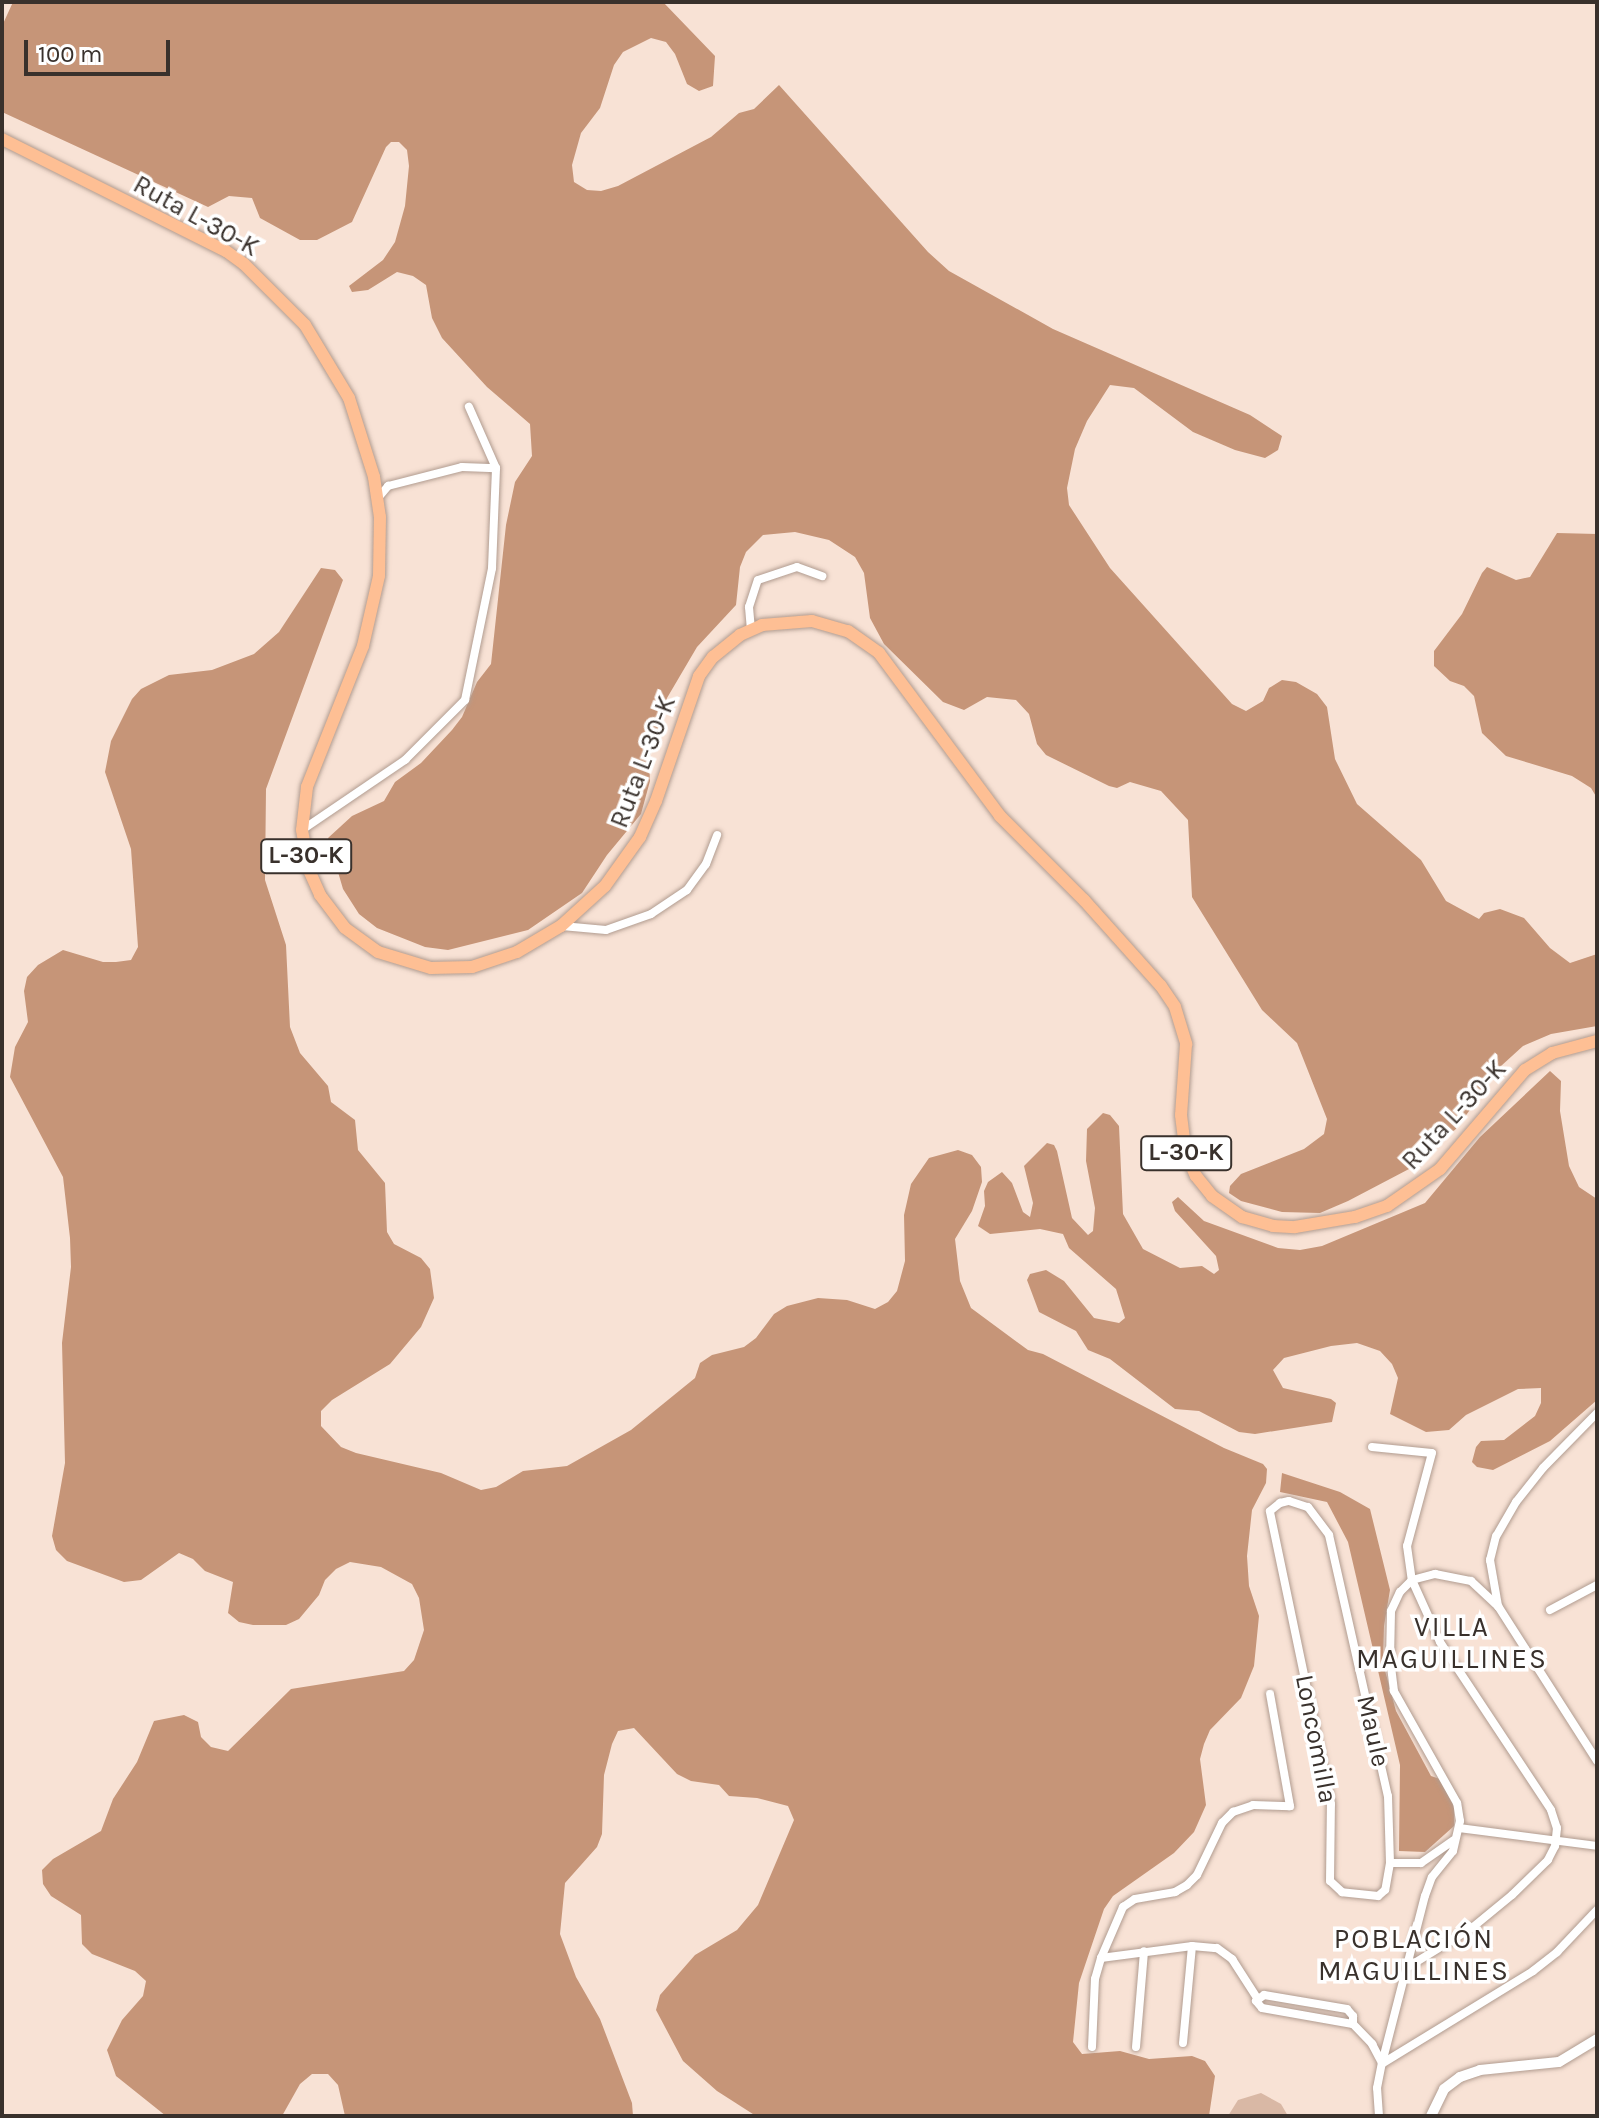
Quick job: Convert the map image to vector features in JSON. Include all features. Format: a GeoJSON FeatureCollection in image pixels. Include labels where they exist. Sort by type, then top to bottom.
{"type":"FeatureCollection","features":[{"type":"Feature","properties":{"kind":"main road","name":"Ruta L-30-K"},"geometry":{"type":"LineString","coordinates":[[2,139],[226,251],[277,293],[318,342],[340,379],[364,437],[378,498],[380,556],[377,595],[363,646],[307,787],[302,830],[309,870],[328,907],[356,937],[391,958],[431,968],[472,967],[517,952],[561,926],[591,900],[629,854],[656,801],[699,676],[721,649],[751,630],[787,620],[812,621],[837,626],[870,645],[887,662],[1000,816],[1153,976],[1175,1007],[1186,1044],[1181,1115],[1191,1165],[1212,1196],[1242,1217],[1273,1226],[1295,1227],[1355,1217],[1387,1206],[1440,1169],[1525,1070],[1552,1053],[1597,1041]]}},
{"type":"Feature","properties":{"kind":"street"},"geometry":{"type":"LineString","coordinates":[[302,830],[405,760],[465,700],[492,568],[496,468],[469,407]]}},
{"type":"Feature","properties":{"kind":"street"},"geometry":{"type":"LineString","coordinates":[[378,498],[388,486],[446,471],[462,467],[496,468]]}},
{"type":"Feature","properties":{"kind":"street"},"geometry":{"type":"LineString","coordinates":[[751,630],[749,607],[758,580],[797,567],[822,576]]}},
{"type":"Feature","properties":{"kind":"street"},"geometry":{"type":"LineString","coordinates":[[561,926],[606,930],[651,914],[687,890],[706,864],[717,835]]}},
{"type":"Feature","properties":{"kind":"street"},"geometry":{"type":"LineString","coordinates":[[1498,1606],[1490,1568],[1496,1536],[1543,1468],[1597,1413]]}},
{"type":"Feature","properties":{"kind":"street"},"geometry":{"type":"LineString","coordinates":[[1372,1447],[1432,1453],[1407,1546],[1412,1580],[1440,1642],[1467,1687],[1551,1810],[1556,1839],[1548,1860],[1503,1903],[1452,1941],[1408,1967]]}},
{"type":"Feature","properties":{"kind":"street","name":"Maule"},"geometry":{"type":"LineString","coordinates":[[1270,1511],[1280,1503],[1289,1501],[1308,1507],[1329,1535],[1388,1796],[1390,1863]]}},
{"type":"Feature","properties":{"kind":"street","name":"Loncomilla"},"geometry":{"type":"LineString","coordinates":[[1270,1511],[1331,1804],[1330,1881],[1342,1892],[1378,1896],[1385,1890],[1390,1863]]}},
{"type":"Feature","properties":{"kind":"street"},"geometry":{"type":"LineString","coordinates":[[1379,2116],[1377,2088],[1382,2063],[1432,1877],[1447,1862],[1459,1828],[1457,1803],[1402,1710],[1392,1681],[1391,1611],[1412,1580],[1435,1574],[1462,1577],[1479,1585],[1498,1606],[1597,1761]]}},
{"type":"Feature","properties":{"kind":"street"},"geometry":{"type":"LineString","coordinates":[[1550,1610],[1597,1585]]}},
{"type":"Feature","properties":{"kind":"street"},"geometry":{"type":"LineString","coordinates":[[1092,2047],[1095,1979],[1123,1907],[1135,1899],[1175,1892],[1187,1885],[1197,1875],[1222,1823],[1233,1812],[1253,1805],[1290,1806],[1270,1694]]}},
{"type":"Feature","properties":{"kind":"street"},"geometry":{"type":"LineString","coordinates":[[1459,1828],[1597,1846]]}},
{"type":"Feature","properties":{"kind":"street"},"geometry":{"type":"LineString","coordinates":[[1390,1863],[1421,1863],[1454,1840]]}},
{"type":"Feature","properties":{"kind":"street"},"geometry":{"type":"LineString","coordinates":[[1421,1863],[1432,1877]]}},
{"type":"Feature","properties":{"kind":"street"},"geometry":{"type":"LineString","coordinates":[[1382,2063],[1533,1971],[1557,1952],[1597,1910]]}},
{"type":"Feature","properties":{"kind":"street"},"geometry":{"type":"LineString","coordinates":[[1101,1958],[1192,1946],[1213,1947],[1225,1952],[1257,1998],[1258,2006],[1353,2024],[1372,2044],[1382,2063]]}},
{"type":"Feature","properties":{"kind":"street"},"geometry":{"type":"LineString","coordinates":[[1183,2043],[1192,1946]]}},
{"type":"Feature","properties":{"kind":"street"},"geometry":{"type":"LineString","coordinates":[[1136,2047],[1144,1951]]}},
{"type":"Feature","properties":{"kind":"street"},"geometry":{"type":"LineString","coordinates":[[1431,2116],[1444,2089],[1460,2077],[1480,2070],[1559,2062],[1597,2039]]}},
{"type":"Feature","properties":{"kind":"shaded area"},"geometry":{"type":"Polygon","coordinates":[[[13,2],[663,2],[715,56],[713,86],[699,91],[687,84],[675,54],[666,42],[651,38],[623,52],[614,65],[600,108],[581,133],[572,165],[574,182],[587,190],[601,191],[618,186],[711,137],[739,113],[754,109],[779,85],[928,252],[949,271],[1053,329],[1250,415],[1282,436],[1278,450],[1265,458],[1235,450],[1193,432],[1134,388],[1110,385],[1087,421],[1075,449],[1067,488],[1069,505],[1110,568],[1232,704],[1246,711],[1263,701],[1269,688],[1282,680],[1296,682],[1317,694],[1327,707],[1335,759],[1357,804],[1421,860],[1446,901],[1479,919],[1484,913],[1500,909],[1524,918],[1550,948],[1570,963],[1597,954],[1597,1026],[1551,1034],[1523,1046],[1501,1066],[1457,1128],[1409,1169],[1348,1201],[1320,1213],[1282,1212],[1241,1201],[1229,1193],[1230,1186],[1241,1174],[1304,1149],[1324,1134],[1327,1119],[1297,1043],[1262,1010],[1192,897],[1188,820],[1161,791],[1130,782],[1117,788],[1109,786],[1046,755],[1037,744],[1029,714],[1016,700],[987,697],[964,710],[943,702],[884,644],[870,618],[864,573],[855,557],[829,540],[795,532],[763,535],[746,552],[740,567],[736,605],[697,647],[667,698],[649,759],[650,781],[641,814],[607,855],[582,893],[528,930],[448,950],[425,947],[377,928],[359,914],[343,889],[328,838],[352,816],[384,801],[395,782],[421,763],[452,730],[462,717],[477,682],[491,664],[506,525],[515,482],[532,456],[530,424],[487,387],[442,338],[432,318],[426,285],[413,276],[397,272],[368,290],[352,292],[349,286],[383,260],[395,242],[405,206],[409,166],[407,150],[399,142],[391,142],[386,147],[352,222],[317,240],[300,240],[260,218],[252,198],[229,196],[208,207],[2,112],[2,26],[13,2]]]}},
{"type":"Feature","properties":{"kind":"shaded area"},"geometry":{"type":"Polygon","coordinates":[[[1557,533],[1597,534],[1597,798],[1591,788],[1572,776],[1506,756],[1482,733],[1474,696],[1434,666],[1434,651],[1462,614],[1487,567],[1516,580],[1530,577],[1557,533]]]}},
{"type":"Feature","properties":{"kind":"shaded area"},"geometry":{"type":"Polygon","coordinates":[[[321,568],[335,570],[343,580],[266,789],[265,880],[286,945],[290,1027],[300,1053],[328,1086],[331,1102],[355,1120],[358,1150],[385,1183],[387,1232],[394,1244],[421,1258],[430,1269],[434,1298],[421,1327],[390,1364],[332,1400],[321,1411],[321,1426],[341,1447],[356,1453],[441,1473],[481,1490],[496,1487],[523,1471],[567,1466],[631,1430],[695,1378],[700,1363],[712,1355],[744,1347],[756,1338],[774,1314],[787,1306],[818,1298],[847,1300],[875,1309],[888,1302],[897,1291],[905,1261],[904,1215],[911,1184],[929,1158],[958,1150],[972,1155],[981,1167],[982,1182],[972,1211],[955,1239],[960,1281],[971,1308],[1028,1350],[1043,1354],[1224,1448],[1263,1464],[1267,1469],[1266,1483],[1252,1510],[1247,1556],[1249,1586],[1259,1616],[1254,1666],[1241,1698],[1210,1730],[1204,1744],[1200,1759],[1206,1805],[1194,1832],[1174,1853],[1113,1896],[1104,1909],[1079,1983],[1073,2042],[1082,2054],[1120,2051],[1149,2059],[1192,2056],[1205,2061],[1215,2076],[1209,2116],[756,2116],[717,2091],[683,2061],[656,2010],[660,1995],[695,1955],[737,1930],[758,1905],[794,1820],[788,1806],[757,1798],[729,1796],[719,1785],[691,1781],[677,1774],[634,1728],[618,1731],[612,1744],[604,1775],[602,1834],[597,1847],[565,1883],[560,1934],[576,1977],[600,2019],[632,2103],[633,2116],[345,2116],[338,2085],[328,2074],[312,2074],[300,2084],[282,2116],[166,2116],[116,2076],[107,2050],[122,2020],[143,1996],[146,1981],[135,1971],[92,1954],[82,1944],[81,1915],[51,1896],[43,1884],[42,1870],[53,1859],[101,1831],[113,1799],[137,1762],[154,1721],[184,1715],[198,1722],[201,1737],[211,1747],[228,1751],[291,1689],[404,1671],[414,1660],[424,1630],[419,1598],[412,1584],[381,1567],[350,1562],[336,1569],[325,1580],[319,1595],[299,1619],[286,1625],[253,1625],[239,1622],[228,1613],[233,1582],[205,1571],[193,1559],[179,1553],[141,1580],[124,1582],[67,1561],[56,1550],[52,1536],[65,1463],[62,1343],[71,1267],[70,1238],[63,1177],[10,1077],[15,1047],[28,1022],[24,991],[27,977],[38,965],[63,950],[103,962],[116,962],[131,960],[138,947],[131,849],[105,772],[111,741],[132,699],[141,689],[169,675],[212,670],[254,654],[279,632],[321,568]]]}},
{"type":"Feature","properties":{"kind":"shaded area"},"geometry":{"type":"Polygon","coordinates":[[[1550,1071],[1561,1081],[1560,1111],[1569,1166],[1579,1187],[1597,1199],[1597,1400],[1550,1441],[1493,1470],[1477,1467],[1472,1462],[1476,1447],[1481,1441],[1504,1440],[1535,1416],[1541,1403],[1541,1388],[1518,1389],[1466,1415],[1449,1430],[1426,1432],[1390,1414],[1398,1378],[1392,1364],[1380,1351],[1357,1343],[1331,1346],[1284,1358],[1273,1370],[1283,1388],[1331,1399],[1336,1403],[1332,1422],[1255,1434],[1239,1432],[1199,1411],[1175,1409],[1110,1359],[1088,1350],[1076,1331],[1039,1312],[1027,1280],[1030,1274],[1046,1270],[1064,1281],[1094,1318],[1119,1323],[1125,1318],[1116,1289],[1069,1248],[1063,1234],[1040,1229],[990,1234],[978,1226],[988,1182],[1002,1172],[1012,1183],[1023,1212],[1030,1217],[1033,1203],[1024,1166],[1047,1143],[1054,1145],[1057,1151],[1072,1218],[1088,1235],[1093,1231],[1095,1208],[1086,1161],[1087,1129],[1103,1113],[1110,1115],[1119,1126],[1123,1214],[1143,1249],[1180,1268],[1202,1266],[1214,1274],[1219,1270],[1216,1256],[1175,1211],[1172,1202],[1178,1197],[1204,1221],[1278,1248],[1300,1250],[1322,1246],[1425,1203],[1480,1137],[1550,1071]]]}},
{"type":"Feature","properties":{"kind":"shaded area"},"geometry":{"type":"Polygon","coordinates":[[[1282,1473],[1340,1492],[1370,1509],[1390,1590],[1384,1626],[1383,1663],[1396,1711],[1431,1776],[1440,1779],[1454,1807],[1454,1826],[1425,1852],[1399,1851],[1400,1765],[1348,1542],[1327,1502],[1280,1492],[1282,1473]]]}},
{"type":"Feature","properties":{"kind":"shaded area"},"geometry":{"type":"Polygon","coordinates":[[[1261,2093],[1281,2104],[1288,2116],[1228,2116],[1238,2100],[1261,2093]]]}},
{"type":"Feature","properties":{"kind":"district","name":"VILLA MAGUILLINES"},"geometry":{"type":"Point","coordinates":[1452,1643]}},
{"type":"Feature","properties":{"kind":"district","name":"POBLACIÓN MAGUILLINES"},"geometry":{"type":"Point","coordinates":[1414,1955]}}]}
